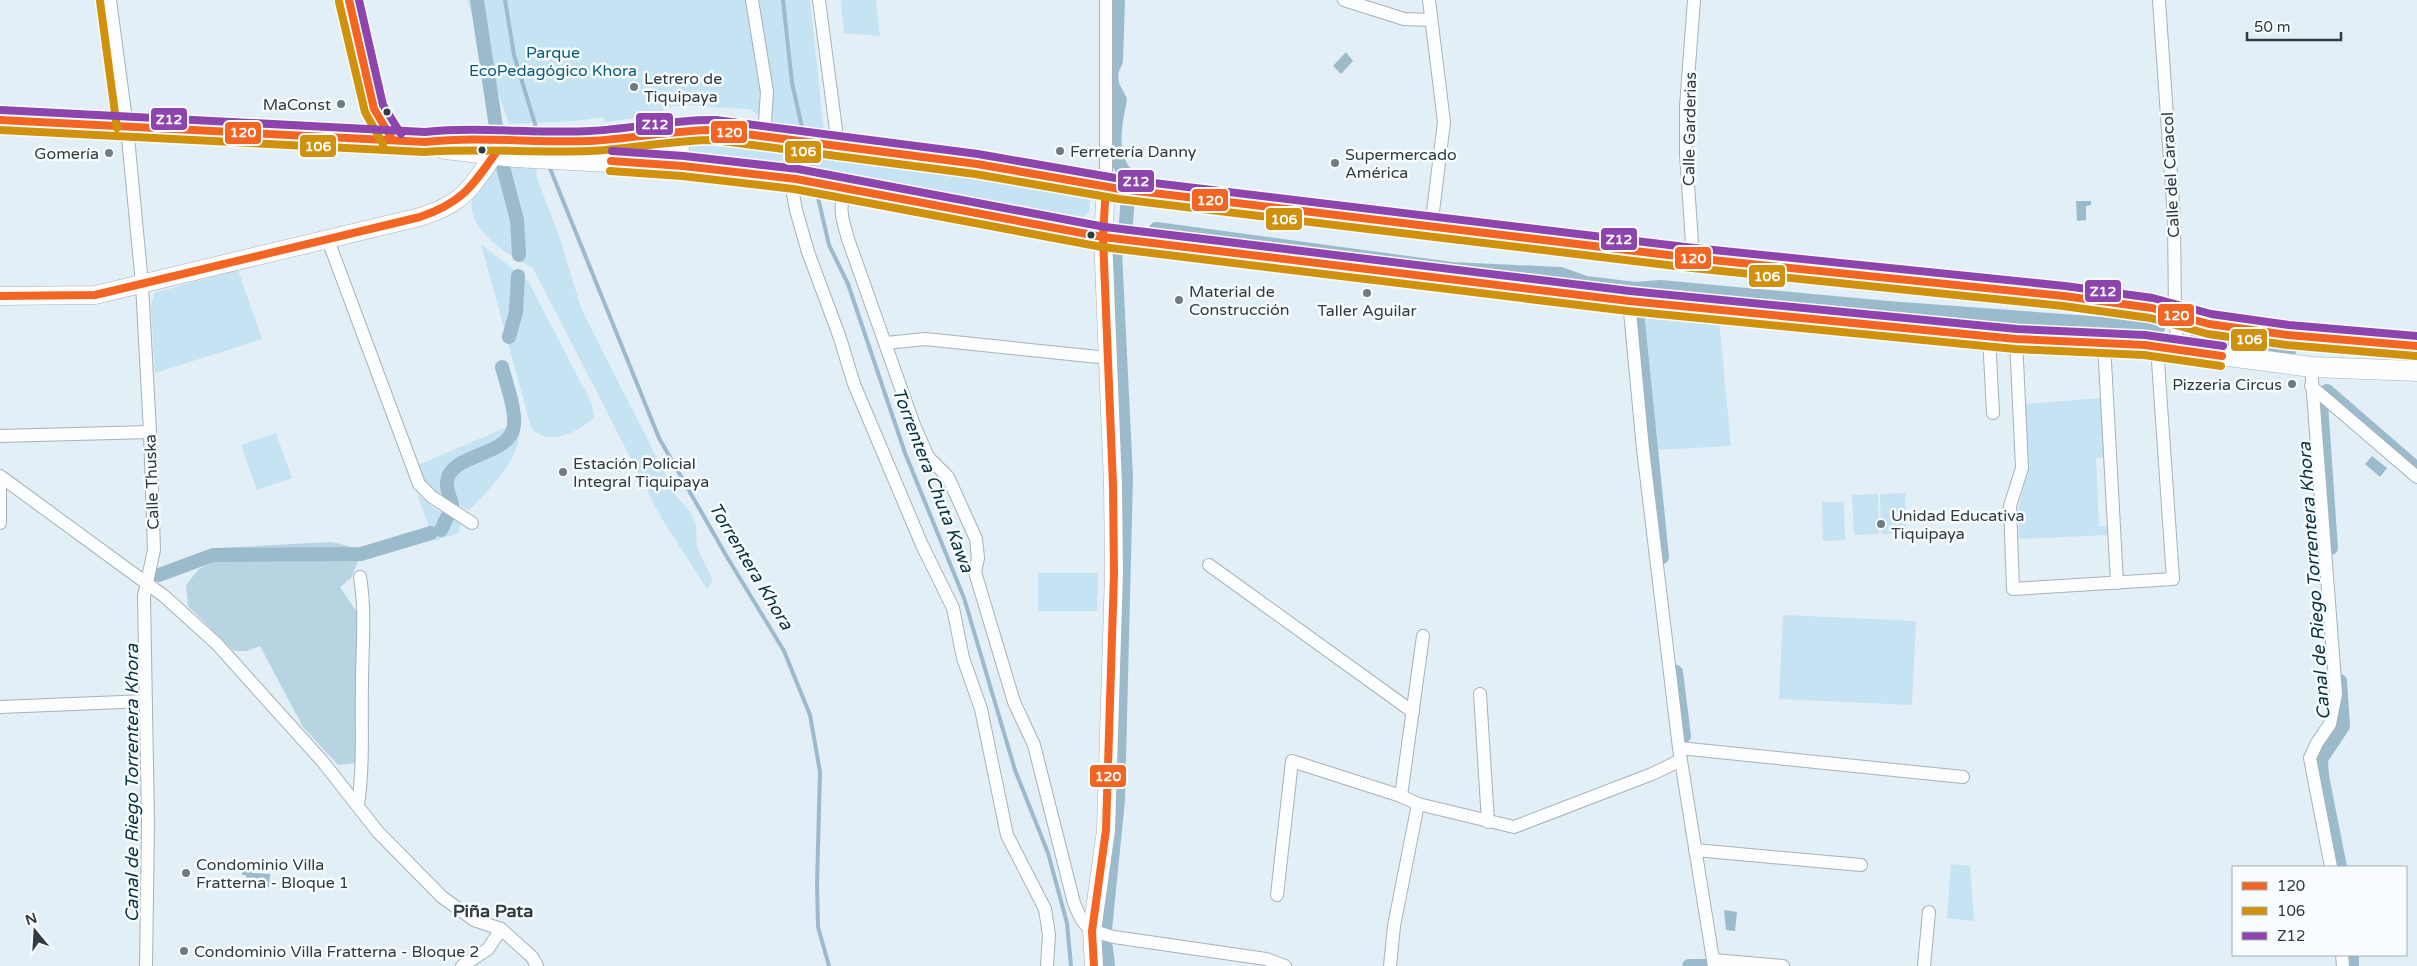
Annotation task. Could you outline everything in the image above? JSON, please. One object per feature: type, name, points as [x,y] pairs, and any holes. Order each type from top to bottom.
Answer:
[{"type":"main road","points":[[349,0],[374,109],[392,139]]},
{"type":"main road","points":[[0,120],[392,139],[424,142],[449,151],[495,154],[525,145]]},
{"type":"main road","points":[[683,166],[678,148],[686,128]]},
{"type":"main road","points":[[570,150],[604,140],[686,128],[786,138],[977,164],[1106,187],[1431,228],[1693,258],[2064,296],[2152,308],[2209,324],[2288,335],[2417,346]]},
{"type":"main road","points":[[424,142],[448,138],[525,145],[793,179],[1103,237],[1630,301],[2016,339],[2104,343],[2178,350],[2311,377],[2417,371]]},
{"type":"street","name":"Calle Thuska","points":[[110,0],[127,127],[142,284],[150,432],[154,550],[144,596],[148,823],[146,966]]},
{"type":"street","points":[[752,0],[767,92],[764,136]]},
{"type":"street","points":[[819,0],[831,144]]},
{"type":"street","points":[[1094,966],[1092,931],[1106,830],[1114,573],[1103,237],[1106,187],[1106,0]]},
{"type":"street","points":[[1344,0],[1404,19],[1430,20]]},
{"type":"street","points":[[1429,0],[1444,122],[1431,228]]},
{"type":"street","name":"Calle Garderias","points":[[1693,258],[1686,145],[1686,106],[1694,0]]},
{"type":"street","name":"Calle del Caracol","points":[[2159,0],[2174,218],[2175,314],[2178,350]]},
{"type":"street","points":[[0,296],[95,295],[328,240],[444,210],[470,189],[495,154]]},
{"type":"street","points":[[793,179],[796,210],[808,252],[840,338],[854,384],[922,545],[954,608],[964,658],[981,709],[1006,835],[1047,915],[1049,935],[1047,966]]},
{"type":"street","points":[[841,187],[841,214],[848,239],[914,425],[928,457],[948,478],[976,539],[978,558],[975,572],[992,634],[1014,702],[1034,745],[1074,903],[1082,924],[1092,931],[1114,937],[1266,959],[1285,966]]},
{"type":"street","points":[[328,240],[420,484],[432,498],[472,523]]},
{"type":"street","points":[[1630,301],[1643,449],[1680,754],[1714,963],[1783,966]]},
{"type":"street","points":[[1989,336],[1993,413]]},
{"type":"street","points":[[886,343],[925,339],[1108,358]]},
{"type":"street","points":[[2016,339],[2022,468],[2010,506],[2013,589],[2173,579],[2158,348]]},
{"type":"street","points":[[2104,343],[2118,583]]},
{"type":"street","points":[[2311,377],[2417,477]]},
{"type":"street","points":[[2311,377],[2336,694],[2330,724],[2316,743],[2310,758],[2331,866]]},
{"type":"street","points":[[0,436],[150,432]]},
{"type":"street","points":[[0,477],[148,582],[216,644],[317,755],[378,832],[442,897],[474,920],[501,929],[532,957],[537,966]]},
{"type":"street","points":[[0,477],[0,523]]},
{"type":"street","points":[[1209,565],[1413,712]]},
{"type":"street","points":[[358,805],[363,768],[362,684],[364,628],[360,577]]},
{"type":"street","points":[[1401,796],[1423,636]]},
{"type":"street","points":[[1480,694],[1488,822]]},
{"type":"street","points":[[0,707],[146,701]]},
{"type":"street","points":[[1277,896],[1292,761],[1401,796],[1418,804],[1514,827],[1652,774],[1680,754],[1963,777]]},
{"type":"street","points":[[1390,966],[1394,926],[1418,804]]},
{"type":"street","points":[[1696,850],[1861,865]]},
{"type":"street","points":[[1924,966],[1929,912]]},
{"type":"street","points":[[462,966],[488,949],[501,929]]},
{"type":"green space","name":"Parque EcoPedagógico Khora","points":[[467,0],[810,0],[824,132],[776,125],[749,109],[681,105],[664,108],[663,114],[605,122],[603,117],[575,121],[509,124]]},
{"type":"green space","points":[[841,0],[876,0],[880,36],[844,33]]},
{"type":"green space","points":[[713,132],[1091,192],[1089,212],[1083,217],[899,191],[692,157],[687,151],[688,137]]},
{"type":"green space","points":[[670,142],[672,156],[641,157],[597,150]]},
{"type":"green space","points":[[497,159],[536,163],[537,178],[561,242],[581,308],[676,496],[689,510],[696,524],[697,548],[713,580],[707,589],[662,519],[533,268],[500,248],[481,230],[475,219],[472,208],[473,195]]},
{"type":"green space","points":[[481,244],[528,281],[592,404],[594,417],[580,428],[563,436],[554,437],[538,433],[531,427]]},
{"type":"green space","points":[[238,270],[262,339],[155,373],[151,307],[154,293]]},
{"type":"green space","points":[[1640,314],[1719,320],[1731,446],[1655,450]]},
{"type":"green space","points":[[2101,398],[2104,457],[2096,458],[2099,526],[2107,526],[2107,535],[2019,539],[2018,509],[2028,471],[2024,404]]},
{"type":"green space","points":[[519,422],[517,447],[512,459],[487,492],[469,510],[438,494],[422,475],[418,465]]},
{"type":"green space","points":[[276,433],[292,478],[257,490],[241,445]]},
{"type":"green space","points":[[1905,493],[1906,533],[1881,534],[1880,494]]},
{"type":"green space","points":[[417,494],[436,510],[461,522],[459,533],[434,541]]},
{"type":"green space","points":[[1878,494],[1879,534],[1854,535],[1852,495]]},
{"type":"green space","points":[[1822,502],[1844,502],[1845,540],[1823,541]]},
{"type":"green space","points":[[1038,573],[1098,573],[1097,611],[1038,611]]},
{"type":"green space","points":[[1783,615],[1916,621],[1912,705],[1779,699]]},
{"type":"green space","points":[[1951,864],[1970,866],[1974,921],[1947,918]]},
{"type":"shaded area","points":[[1346,52],[1353,61],[1341,74],[1333,66]]},
{"type":"shaded area","points":[[2076,201],[2091,201],[2091,205],[2086,206],[2086,220],[2077,221]]},
{"type":"shaded area","points":[[2372,456],[2387,468],[2380,477],[2365,464]]},
{"type":"shaded area","points":[[332,542],[363,550],[351,578],[340,587],[358,614],[355,763],[338,765],[303,727],[260,646],[247,651],[234,651],[188,606],[186,585],[199,569],[215,561],[218,548]]},
{"type":"shaded area","points":[[242,869],[252,869],[252,873],[270,874],[269,887],[245,886],[246,875],[242,875]]},
{"type":"shaded area","points":[[1724,910],[1737,912],[1735,931],[1726,930]]},
{"type":"waterway","name":"Canal de Riego Torrentera Khora","points":[[477,0],[496,127]]},
{"type":"waterway","name":"Torrentera Khora","points":[[505,0],[514,55],[538,134]]},
{"type":"waterway","name":"Torrentera Chuta Kawa","points":[[783,0],[792,83],[804,136]]},
{"type":"waterway","name":"Canal de Riego Torrentera Khora","points":[[1118,0],[1116,61],[1111,72],[1112,85],[1120,100],[1114,142],[1118,161],[1130,178]]},
{"type":"waterway","name":"Torrentera Chuta Kawa","points":[[806,148],[813,175]]},
{"type":"waterway","name":"Torrentera Khora","points":[[549,166],[659,438],[727,557],[784,651],[810,715],[820,772],[817,884],[818,927],[829,966]]},
{"type":"waterway","name":"Canal de Riego Torrentera Khora","points":[[503,167],[517,220],[519,255]]},
{"type":"waterway","name":"Torrentera Chuta Kawa","points":[[816,189],[829,245],[848,284],[905,453],[964,598],[1015,770],[1048,853],[1067,923],[1071,966]]},
{"type":"waterway","points":[[1126,223],[1128,196]]},
{"type":"waterway","name":"Canal de Riego Torrentera Khora","points":[[1156,229],[1452,269],[1561,274],[1586,283],[1635,289],[1660,287],[1888,308],[2158,328]]},
{"type":"waterway","points":[[1105,929],[1118,800],[1126,477],[1115,252]]},
{"type":"waterway","name":"Canal de Riego Torrentera Khora","points":[[509,337],[516,312],[518,276]]},
{"type":"waterway","name":"Canal de Riego Torrentera Khora","points":[[1637,312],[1662,557]]},
{"type":"waterway","name":"Canal de Riego Torrentera Khora","points":[[2198,335],[2290,349]]},
{"type":"waterway","name":"Canal de Riego Torrentera Khora","points":[[452,504],[447,485],[450,473],[466,460],[499,446],[508,439],[513,430],[513,408],[502,367]]},
{"type":"waterway","name":"Canal de Riego Torrentera Khora","points":[[2327,391],[2417,469]]},
{"type":"waterway","name":"Canal de Riego Torrentera Khora","points":[[2321,404],[2331,548]]},
{"type":"waterway","name":"Canal de Riego Torrentera Khora","points":[[441,530],[449,513]]},
{"type":"waterway","name":"Canal de Riego Torrentera Khora","points":[[159,575],[213,555],[361,554],[431,533]]},
{"type":"waterway","name":"Canal de Riego Torrentera Khora","points":[[1676,672],[1684,736]]},
{"type":"waterway","name":"Canal de Riego Torrentera Khora","points":[[2340,681],[2343,726],[2321,759],[2322,776],[2340,866]]},
{"type":"waterway","points":[[1106,948],[1108,966]]},
{"type":"waterway","name":"Canal de Riego Torrentera Khora","points":[[2352,956],[2352,966]]},
{"type":"waterway","name":"Canal de Riego Torrentera Khora","points":[[1689,966],[1705,966]]},
{"type":"transit line","name":"120","points":[[349,0],[374,109],[392,139]]},
{"type":"transit line","name":"Z12","points":[[359,0],[383,105],[401,134]]},
{"type":"transit line","name":"106","points":[[100,1],[117,128]]},
{"type":"transit line","name":"106","points":[[339,2],[365,112],[383,144]]},
{"type":"transit line","name":"Z12","points":[[1,110],[425,132],[446,130],[590,131],[684,121],[716,120],[978,154],[1121,179],[1694,248],[2065,286],[2153,298],[2211,314],[2289,325],[2417,336]]},
{"type":"transit line","name":"120","points":[[0,120],[425,142],[446,140],[589,141],[684,131],[715,130],[977,164],[1120,189],[1693,258],[2064,296],[2152,308],[2209,324],[2288,335],[2417,346]]},
{"type":"transit line","name":"106","points":[[0,130],[424,152],[465,150],[589,151],[683,141],[714,140],[975,174],[1119,199],[1692,268],[2063,306],[2150,318],[2208,334],[2287,345],[2416,356]]},
{"type":"transit line","name":"Z12","points":[[612,151],[684,156],[798,169],[1105,227],[1630,291],[2017,329],[2145,335],[2223,346]]},
{"type":"transit line","name":"120","points":[[0,296],[95,295],[420,217],[446,206],[464,193],[495,154]]},
{"type":"transit line","name":"120","points":[[611,161],[683,166],[796,179],[1103,237],[1629,301],[2016,339],[2145,345],[2222,356]]},
{"type":"transit line","name":"106","points":[[610,171],[682,176],[794,189],[1102,247],[1628,311],[2015,349],[2144,355],[2221,366]]},
{"type":"transit line","name":"120","points":[[1094,966],[1092,931],[1106,830],[1114,573],[1113,485],[1103,237],[1105,202]]},
{"type":"place","name":"Letrero de Tiquipaya","points":[[634,87]]},
{"type":"place","name":"MaConst","points":[[341,104]]},
{"type":"place","name":"Ferretería Danny","points":[[1060,151]]},
{"type":"place","name":"Gomería","points":[[109,153]]},
{"type":"place","name":"Supermercado América","points":[[1335,163]]},
{"type":"place","name":"Taller Aguilar","points":[[1367,293]]},
{"type":"place","name":"Material de Construcción","points":[[1179,300]]},
{"type":"place","name":"Pizzeria Circus","points":[[2292,384]]},
{"type":"place","name":"Estación Policial Integral Tiquipaya","points":[[563,472]]},
{"type":"place","name":"Unidad Educativa Tiquipaya","points":[[1881,524]]},
{"type":"place","name":"Condominio Villa Fratterna - Bloque 1","points":[[186,873]]},
{"type":"place","name":"Condominio Villa Fratterna - Bloque 2","points":[[184,951]]},
{"type":"district","name":"Piña Pata","points":[[493,911]]}]
